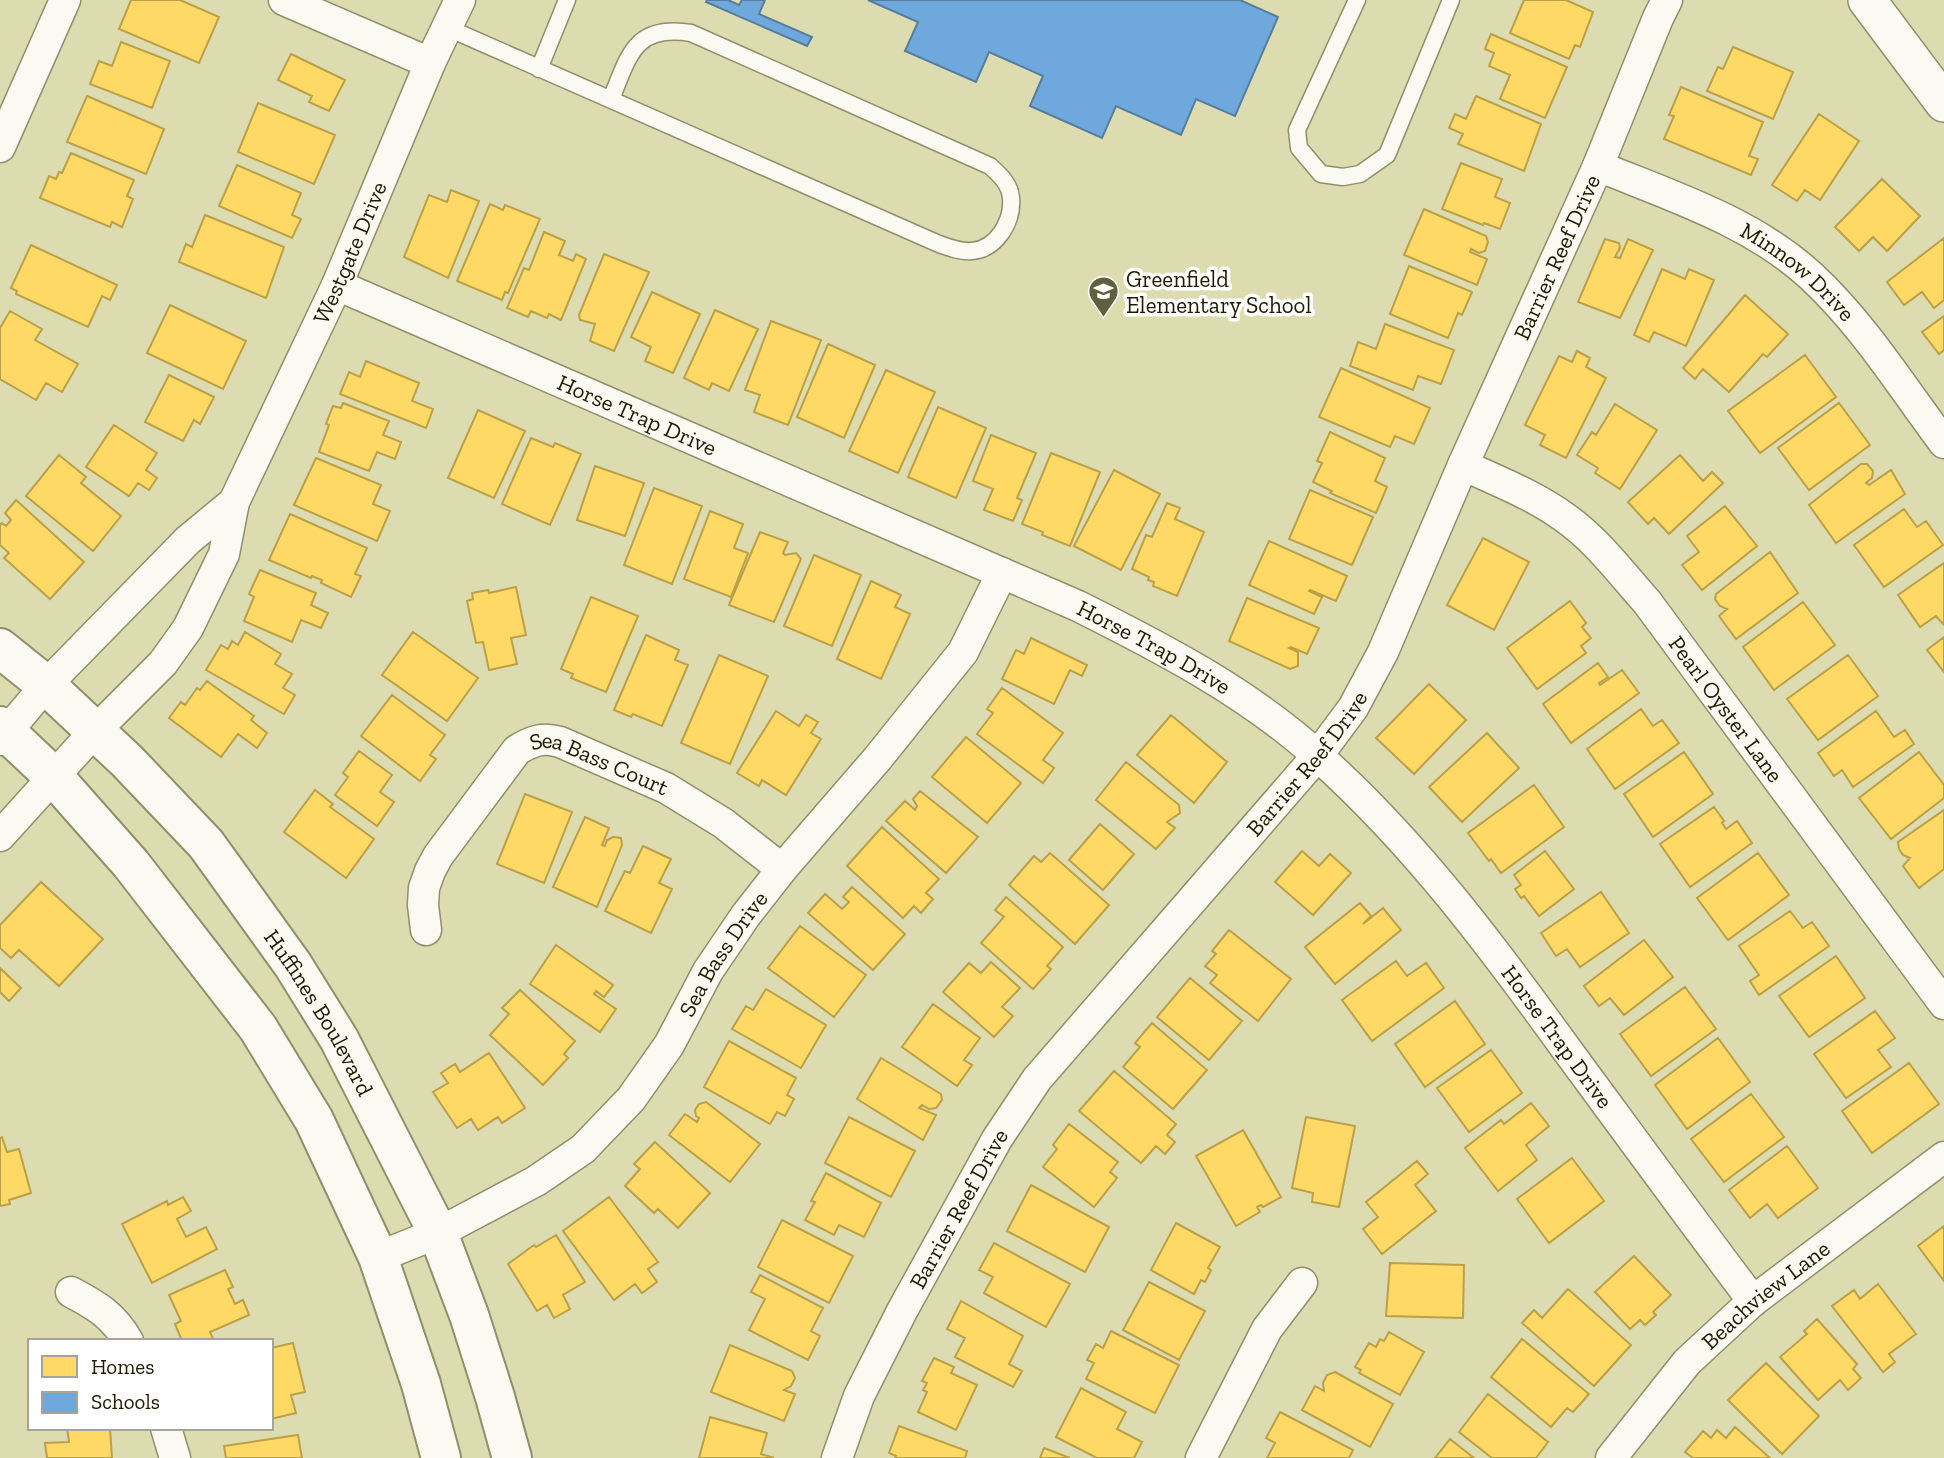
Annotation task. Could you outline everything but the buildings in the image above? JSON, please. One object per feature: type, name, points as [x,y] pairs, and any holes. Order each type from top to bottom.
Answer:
[{"type":"main road","name":"Huffines Boulevard","points":[[0,648],[46,685],[127,761],[206,844],[293,965],[339,1039],[438,1233],[469,1315],[512,1458]]},
{"type":"main road","points":[[2,732],[54,776],[131,864],[258,1028],[314,1120],[379,1258],[421,1384],[441,1458]]},
{"type":"street","points":[[0,147],[65,0]]},
{"type":"street","points":[[284,0],[430,63]]},
{"type":"street","name":"Westgate Drive","points":[[0,836],[95,731],[163,663],[188,628],[224,554],[234,502],[337,285],[430,63],[460,0]]},
{"type":"street","name":"Barrier Reef Drive","points":[[837,1458],[859,1396],[902,1311],[997,1139],[1037,1079],[1318,755],[1353,708],[1383,652],[1463,465],[1598,166],[1667,0]]},
{"type":"street","points":[[1867,0],[1944,103]]},
{"type":"street","name":"Minnow Drive","points":[[1598,166],[1728,220],[1773,247],[1810,275],[1839,305],[1944,443]]},
{"type":"street","name":"Horse Trap Drive","points":[[337,285],[1078,606],[1139,637],[1260,710],[1318,755],[1417,855],[1512,975],[1753,1301]]},
{"type":"street","name":"Pearl Oyster Lane","points":[[1463,465],[1519,491],[1564,517],[1600,548],[1647,603],[1944,1004]]},
{"type":"street","name":"Westgate Drive","points":[[2,732],[188,540],[234,502]]},
{"type":"street","name":"Sea Bass Drive","points":[[379,1258],[438,1233],[536,1181],[583,1149],[631,1099],[669,1045],[708,971],[746,915],[878,758],[962,652],[1002,573]]},
{"type":"street","name":"Sea Bass Court","points":[[426,930],[424,888],[438,856],[517,750],[534,739],[560,742],[666,788],[723,823],[782,869]]},
{"type":"street","name":"Beachview Lane","points":[[1611,1458],[1687,1362],[1753,1301],[1944,1157]]},
{"type":"street","points":[[1201,1458],[1268,1329],[1303,1283]]},
{"type":"street","points":[[71,1292],[99,1307],[115,1320],[127,1339]]},
{"type":"street","points":[[167,1430],[175,1458]]},
{"type":"lane","points":[[539,69],[568,0]]},
{"type":"lane","points":[[1357,0],[1297,130],[1300,148],[1321,174],[1343,177],[1360,174],[1387,155],[1451,0]]},
{"type":"lane","points":[[447,28],[956,250],[974,251],[987,247],[1000,236],[1009,217],[1012,196],[1004,179],[990,166],[691,33],[676,30],[645,38],[633,48],[611,99]]},
{"type":"place","name":"Greenfield Elementary School","points":[[1103,319]]}]
